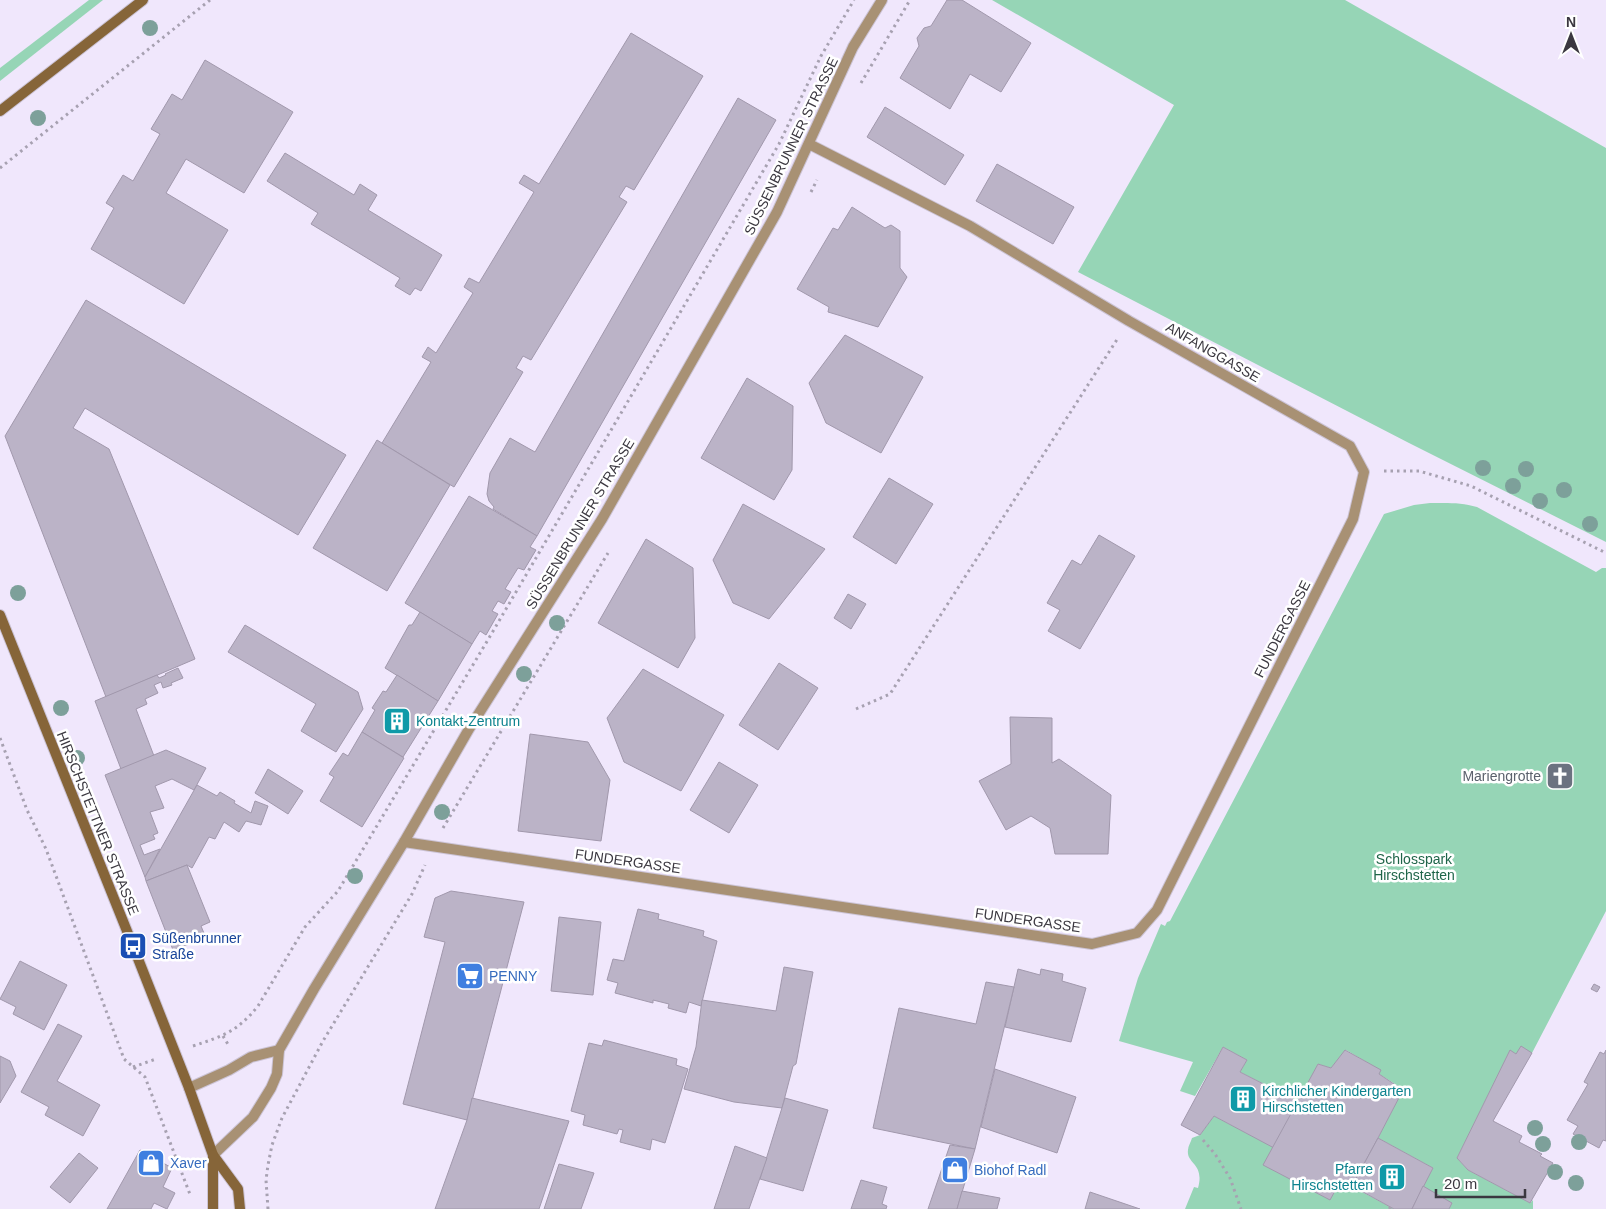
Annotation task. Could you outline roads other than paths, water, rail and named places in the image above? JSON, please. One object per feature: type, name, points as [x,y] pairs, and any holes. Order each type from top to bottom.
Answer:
[{"type":"main road","points":[[0,111],[143,0]]},
{"type":"main road","name":"HIRSCHSTETTNER STRASSE","points":[[0,615],[189,1088],[212,1154],[238,1189],[240,1209]]},
{"type":"main road","name":"HIRSCHSTETTNER STRASSE","points":[[212,1154],[213,1209]]},
{"type":"street","name":"SÜSSENBRUNNER STRASSE","points":[[212,1154],[253,1117],[271,1088],[277,1074],[278,1050],[470,729],[602,519],[777,212],[853,48],[882,0]]},
{"type":"street","name":"ANFANGGASSE","points":[[809,144],[970,226],[1130,321],[1350,446],[1364,472]]},
{"type":"street","name":"FUNDERGASSE","points":[[404,842],[1092,944],[1137,933],[1157,910],[1353,519],[1364,472]]},
{"type":"street","points":[[189,1088],[230,1070],[251,1057],[278,1050]]},
{"type":"place","name":"Kontakt-Zentrum","points":[[397,721]]},
{"type":"place","name":"Mariengrotte","points":[[1560,776]]},
{"type":"place","name":"Süßenbrunner Straße","points":[[133,946]]},
{"type":"place","name":"PENNY","points":[[470,976]]},
{"type":"place","name":"Kirchlicher Kindergarten Hirschstetten","points":[[1243,1099]]},
{"type":"place","name":"Xaver","points":[[151,1163]]},
{"type":"place","name":"Biohof Radl","points":[[955,1170]]},
{"type":"place","name":"Pfarre Hirschstetten","points":[[1392,1177]]},
{"type":"park label","name":"Schlosspark Hirschstetten","points":[[1414,868]]}]
